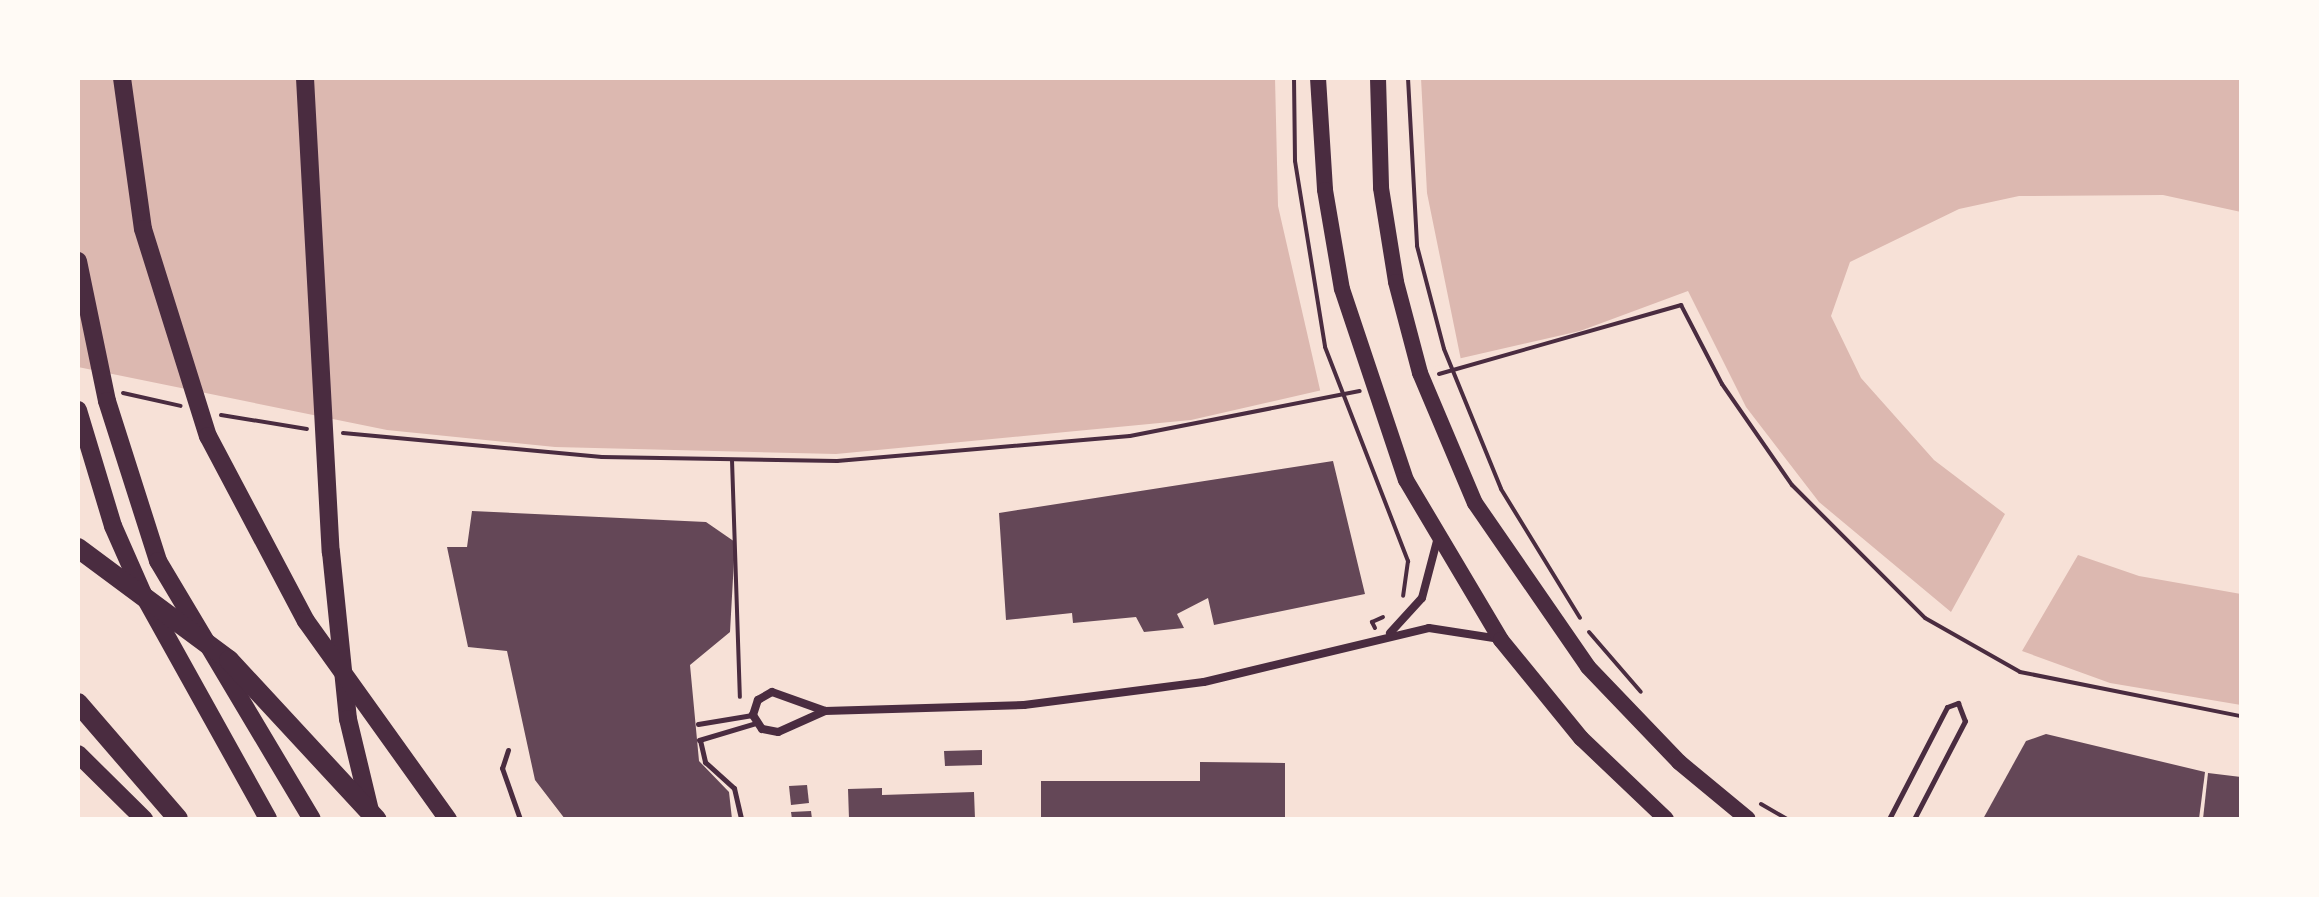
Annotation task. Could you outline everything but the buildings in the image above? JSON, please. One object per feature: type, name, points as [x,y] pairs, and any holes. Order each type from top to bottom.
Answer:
[{"type":"highway","points":[[78,548],[229,660],[374,819]]},
{"type":"highway","points":[[78,703],[178,819]]},
{"type":"main road","points":[[122,78],[157,288],[208,436],[306,621],[448,819]]},
{"type":"main road","points":[[305,78],[331,552],[348,719],[374,819]]},
{"type":"main road","points":[[1318,78],[1325,190],[1342,289],[1382,422],[1429,526],[1501,640],[1581,738],[1666,819]]},
{"type":"main road","points":[[1378,78],[1381,188],[1396,282],[1420,373],[1475,503],[1588,667],[1679,762],[1748,819]]},
{"type":"main road","points":[[78,261],[107,401],[158,561],[312,819]]},
{"type":"main road","points":[[78,410],[113,526],[182,672],[268,819]]},
{"type":"main road","points":[[78,754],[144,819]]},
{"type":"street","points":[[1381,638],[1422,598],[1437,541]]},
{"type":"street","points":[[825,711],[772,692],[758,700],[755,719],[778,732],[825,711],[1129,694],[1381,638],[1453,628],[1501,640]]},
{"type":"lane","points":[[1889,819],[1947,707],[1958,703],[1967,716],[1914,819]]},
{"type":"lane","points":[[698,724],[755,719]]},
{"type":"lane","points":[[741,819],[734,788],[705,762],[699,740],[755,719]]},
{"type":"lane","points":[[508,750],[503,774],[520,819]]},
{"type":"path","points":[[1408,78],[1417,246],[1444,349],[1501,489],[1590,634],[1649,701]]},
{"type":"path","points":[[1422,378],[1681,305],[1722,384],[1792,485],[1925,618],[2020,672],[2241,716]]},
{"type":"path","points":[[331,432],[732,460],[1033,448],[1227,420],[1377,388]]},
{"type":"path","points":[[107,389],[189,408]]},
{"type":"path","points":[[215,413],[318,430]]},
{"type":"path","points":[[732,460],[740,697]]},
{"type":"path","points":[[1381,638],[1372,622],[1402,598],[1409,577],[1401,541]]},
{"type":"path","points":[[1754,798],[1787,819]]},
{"type":"shaded area","points":[[78,78],[2241,78],[2241,212],[2163,195],[2019,196],[1959,209],[1850,262],[1831,316],[1861,378],[1934,460],[2005,514],[1951,612],[1819,502],[1746,407],[1688,291],[1580,331],[1191,420],[836,454],[555,447],[387,430],[78,367]]},
{"type":"shaded area","points":[[2078,555],[2139,576],[2241,594],[2241,705],[2110,683],[2022,651]]},
{"type":"pier","points":[[1275,78],[1421,78],[1427,193],[1461,360],[1321,394],[1278,206]]}]
